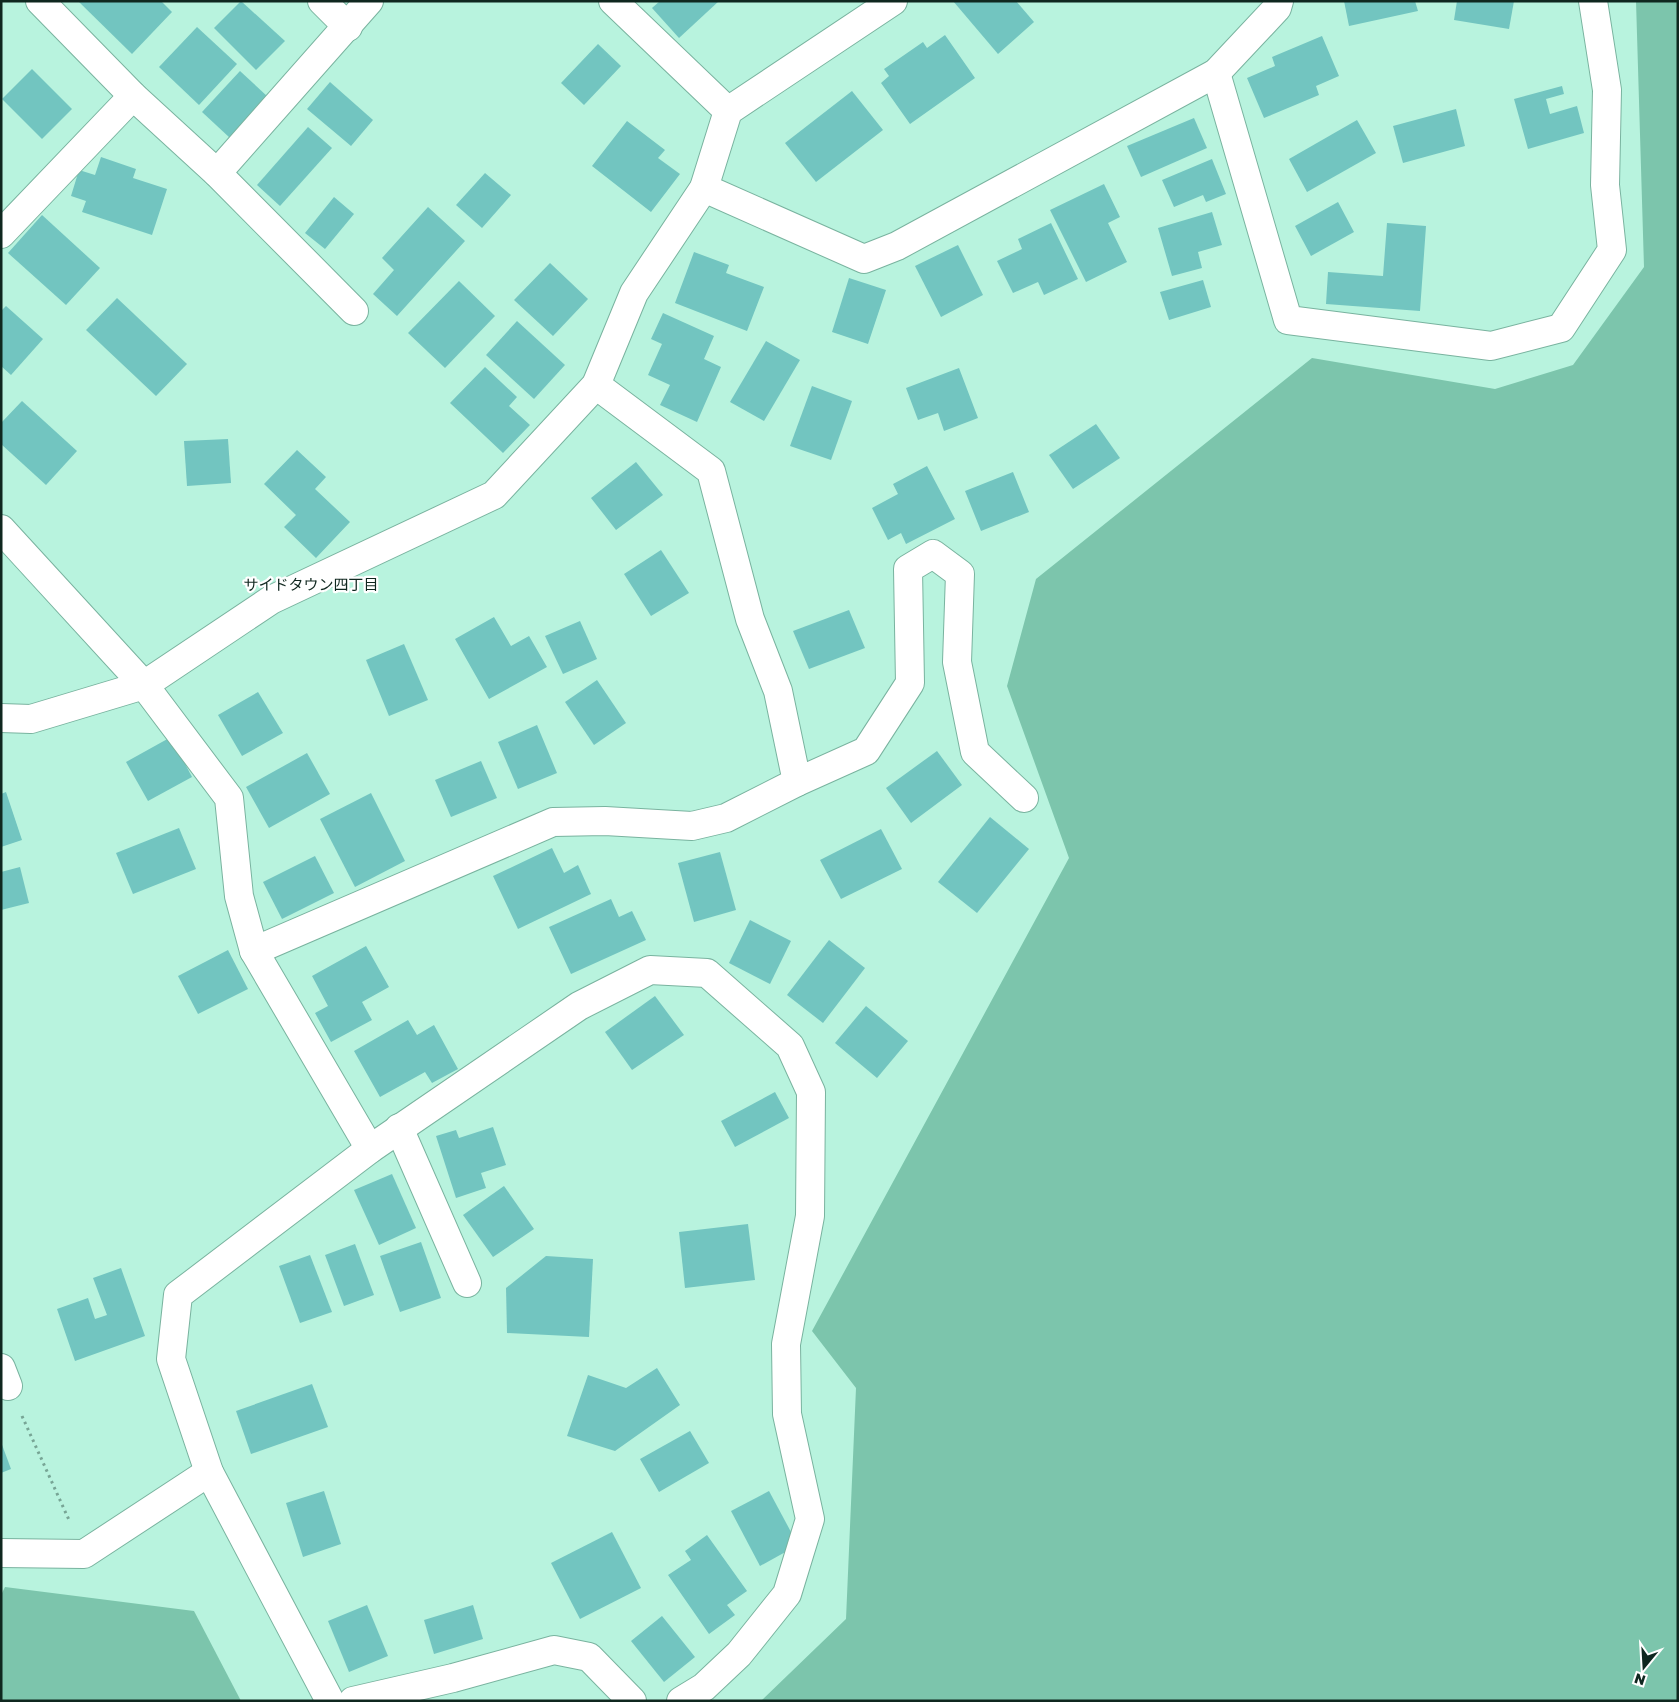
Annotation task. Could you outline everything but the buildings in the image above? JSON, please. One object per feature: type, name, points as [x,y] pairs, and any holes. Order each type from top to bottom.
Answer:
[{"type":"street","points":[[40,1],[133,96],[217,173],[354,311]]},
{"type":"street","points":[[322,1],[348,27]]},
{"type":"street","points":[[217,173],[369,1]]},
{"type":"street","points":[[613,1],[728,111]]},
{"type":"street","points":[[1,718],[31,719],[144,685],[271,600],[494,495],[596,385],[634,293],[704,188],[728,111],[893,1]]},
{"type":"street","points":[[704,188],[864,258],[897,246],[1216,74],[1277,8],[1279,1]]},
{"type":"street","points":[[1216,74],[1288,320],[1491,346],[1561,328],[1612,250],[1604,185],[1607,90],[1594,1]]},
{"type":"street","points":[[1,234],[133,96]]},
{"type":"street","points":[[596,385],[711,471],[750,619],[778,691],[797,782]]},
{"type":"street","points":[[1,529],[144,685],[229,798],[239,896],[254,951],[370,1149]]},
{"type":"street","points":[[254,951],[553,822],[605,821],[692,826],[726,818],[797,782],[866,751],[910,683],[908,569],[933,554],[960,574],[957,662],[975,752],[1024,798]]},
{"type":"street","points":[[330,1701],[209,1472],[171,1359],[178,1295],[399,1128],[579,1006],[650,970],[707,973],[790,1046],[811,1092],[810,1216],[786,1344],[787,1414],[810,1519],[787,1594],[740,1654],[704,1687],[681,1701]]},
{"type":"street","points":[[399,1128],[467,1283]]},
{"type":"street","points":[[1,1553],[84,1554],[209,1472]]},
{"type":"street","points":[[353,1701],[453,1678],[554,1650],[589,1657],[632,1701]]},
{"type":"path","points":[[5,1377],[84,1554]]},
{"type":"green space","points":[[1636,1],[1678,1],[1678,1701],[761,1701],[846,1619],[856,1388],[812,1331],[1069,858],[1007,686],[1036,579],[1312,358],[1495,389],[1573,365],[1644,267]]},
{"type":"green space","points":[[5,1587],[194,1611],[241,1701],[1,1701],[1,1595]]},
{"type":"district","name":"サイドタウン四丁目","points":[[311,585]]}]
